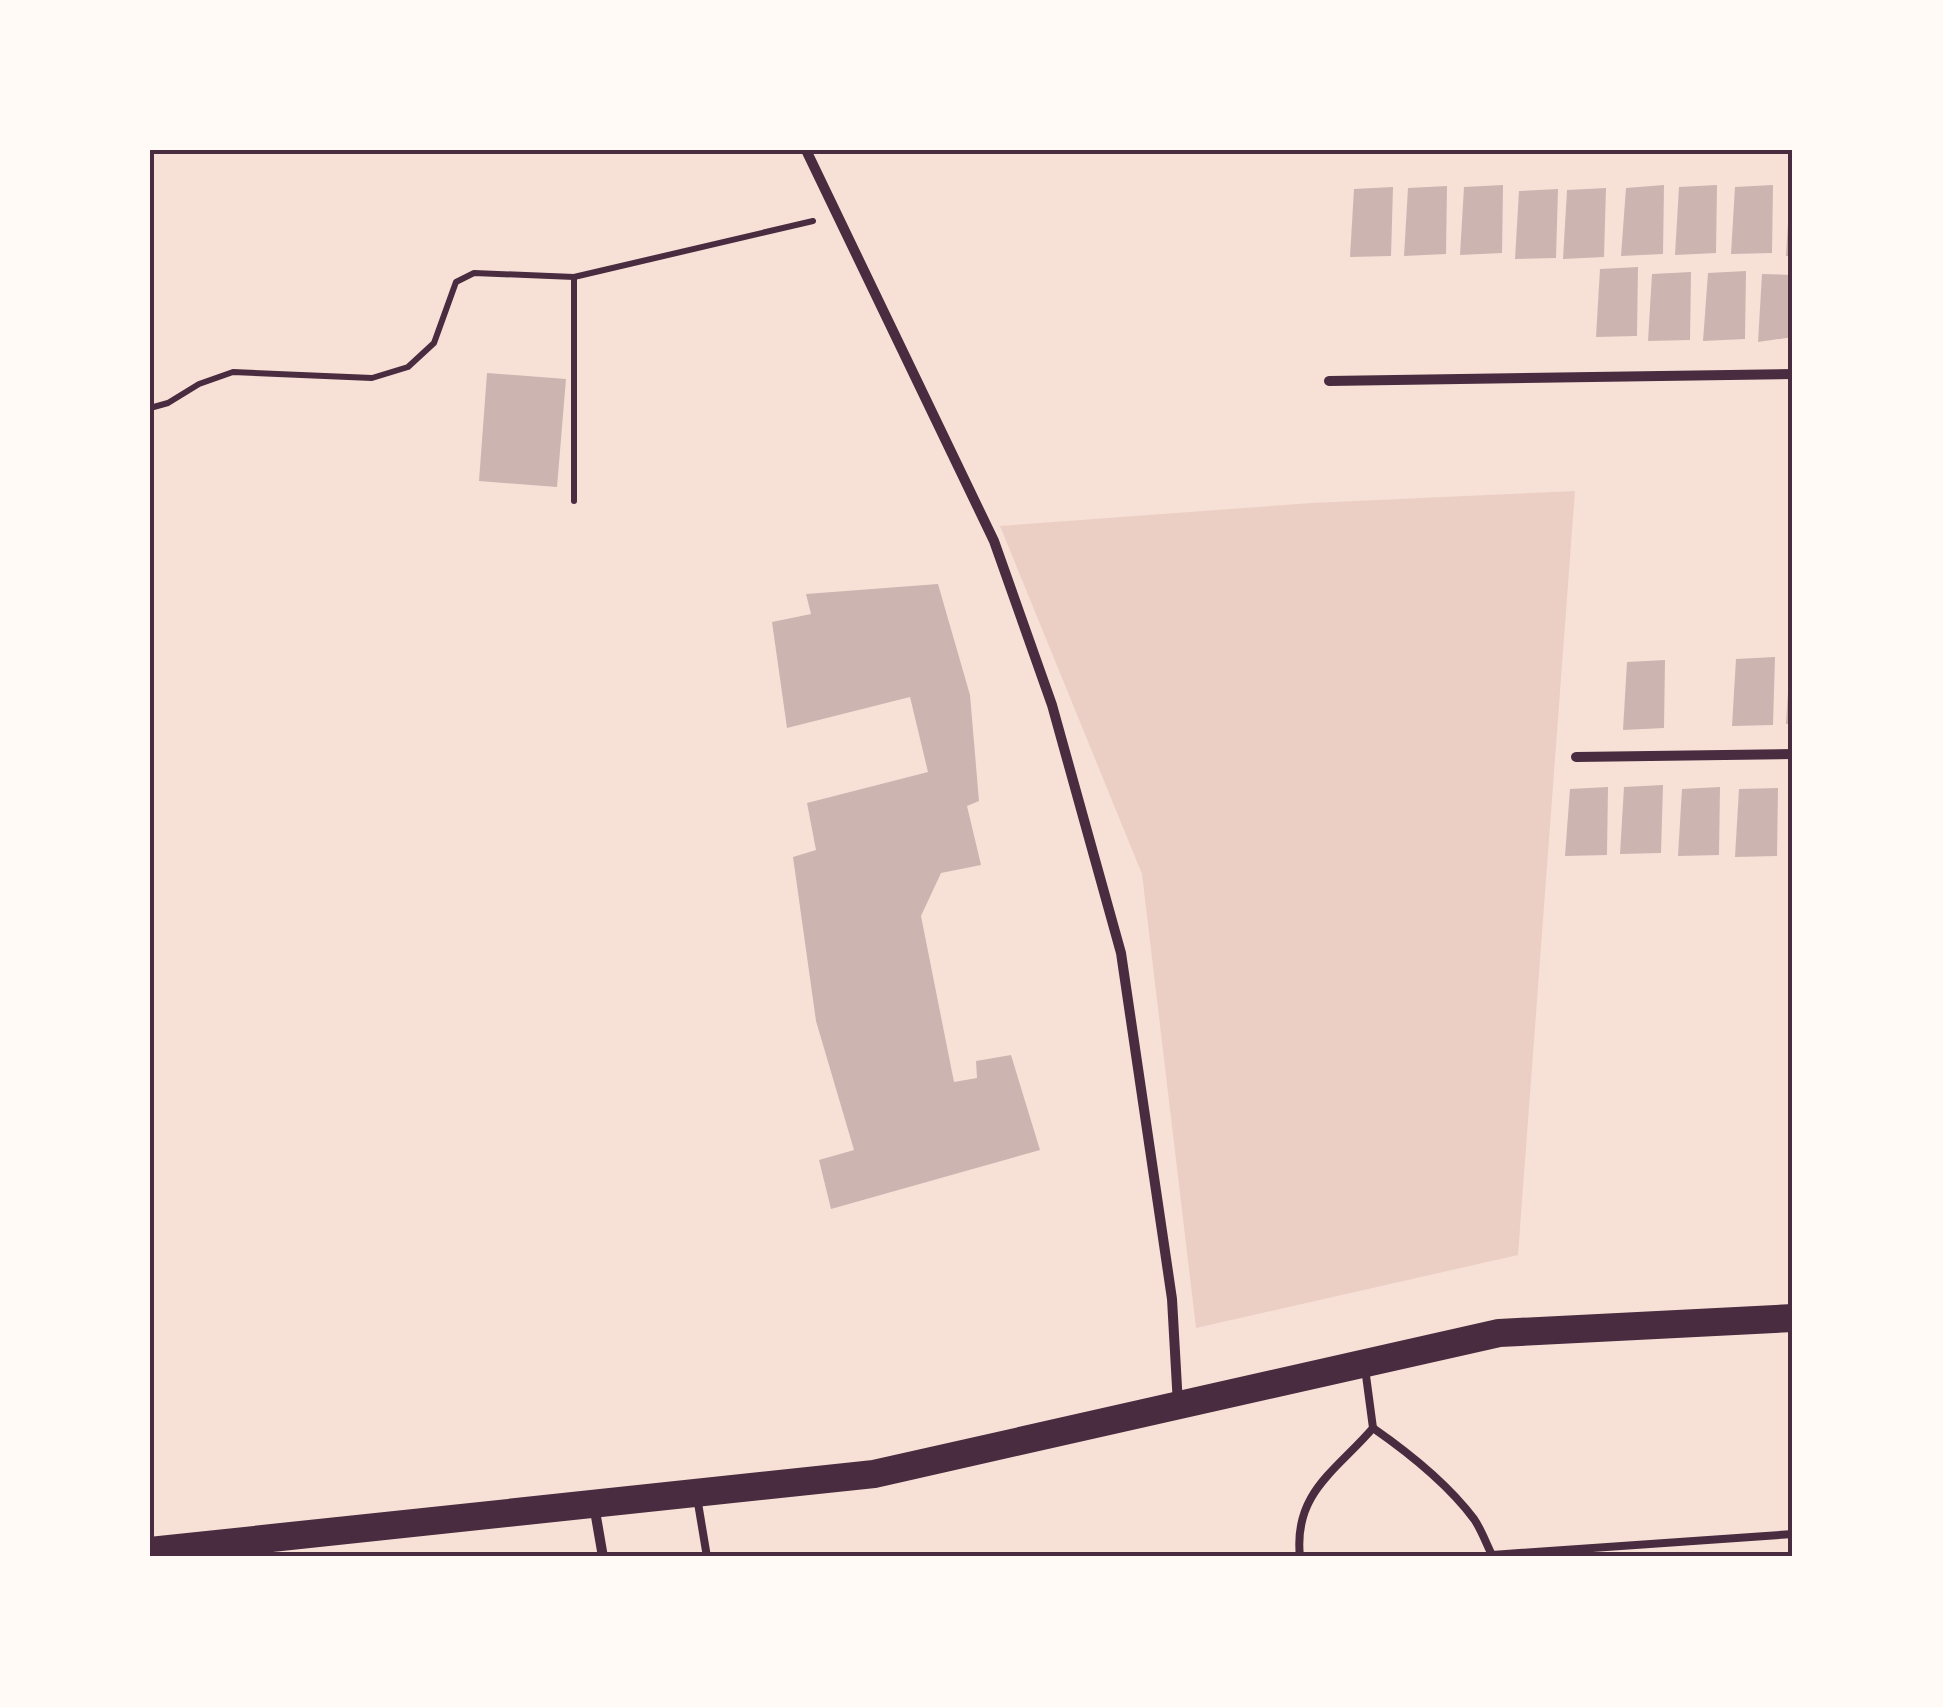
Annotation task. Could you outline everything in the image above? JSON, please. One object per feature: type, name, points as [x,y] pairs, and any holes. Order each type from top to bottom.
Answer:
[{"type":"highway","points":[[150,1551],[874,1474],[1499,1333],[1793,1318]]},
{"type":"street","points":[[806,150],[994,540],[1057,724],[1121,953],[1172,1299],[1178,1406]]},
{"type":"street","points":[[1329,381],[1793,374]]},
{"type":"street","points":[[1576,757],[1793,754]]},
{"type":"street","points":[[594,1504],[603,1557]]},
{"type":"lane","points":[[1300,1557],[1302,1515],[1312,1493],[1372,1428],[1365,1364]]},
{"type":"lane","points":[[1372,1428],[1400,1446],[1440,1482],[1476,1521],[1492,1555],[1793,1534]]},
{"type":"lane","points":[[696,1493],[706,1557]]},
{"type":"path","points":[[150,408],[233,372],[372,378],[408,366],[434,343],[456,282],[474,274],[574,277],[838,216]]},
{"type":"path","points":[[574,277],[574,501]]},
{"type":"shaded area","points":[[1575,491],[1518,1255],[1196,1328],[1142,874],[1000,526],[1311,503]]},
{"type":"building","points":[[1503,185],[1502,253],[1460,255],[1464,187]]},
{"type":"building","points":[[1664,185],[1663,254],[1621,256],[1626,188]]},
{"type":"building","points":[[1717,185],[1716,253],[1675,255],[1679,187]]},
{"type":"building","points":[[1773,185],[1772,253],[1731,254],[1735,187]]},
{"type":"building","points":[[1447,186],[1446,254],[1404,256],[1408,188]]},
{"type":"building","points":[[1393,187],[1391,256],[1350,257],[1354,189]]},
{"type":"building","points":[[1606,188],[1604,257],[1563,259],[1567,190]]},
{"type":"building","points":[[1558,189],[1556,258],[1515,259],[1519,191]]},
{"type":"building","points":[[1790,189],[1793,256],[1786,256]]},
{"type":"building","points":[[1638,267],[1637,336],[1596,337],[1600,269]]},
{"type":"building","points":[[1746,271],[1745,339],[1703,341],[1708,273]]},
{"type":"building","points":[[1691,272],[1690,340],[1648,341],[1652,274]]},
{"type":"building","points":[[1762,274],[1793,275],[1793,337],[1758,342]]},
{"type":"building","points":[[487,373],[566,379],[557,487],[479,481]]},
{"type":"building","points":[[938,584],[970,695],[979,801],[967,806],[981,865],[941,873],[921,916],[954,1082],[977,1078],[976,1061],[1011,1055],[1040,1150],[831,1209],[819,1160],[854,1150],[816,1021],[793,857],[816,850],[807,803],[928,772],[910,697],[787,728],[772,622],[811,614],[806,594]]},
{"type":"building","points":[[1775,657],[1773,725],[1732,726],[1736,659]]},
{"type":"building","points":[[1665,660],[1664,728],[1623,730],[1627,662]]},
{"type":"building","points":[[1790,661],[1793,724],[1786,724]]},
{"type":"building","points":[[1663,785],[1661,853],[1620,854],[1624,787]]},
{"type":"building","points":[[1608,787],[1607,855],[1565,856],[1570,789]]},
{"type":"building","points":[[1720,787],[1719,855],[1678,856],[1682,789]]},
{"type":"building","points":[[1778,788],[1777,856],[1735,857],[1739,789]]}]
